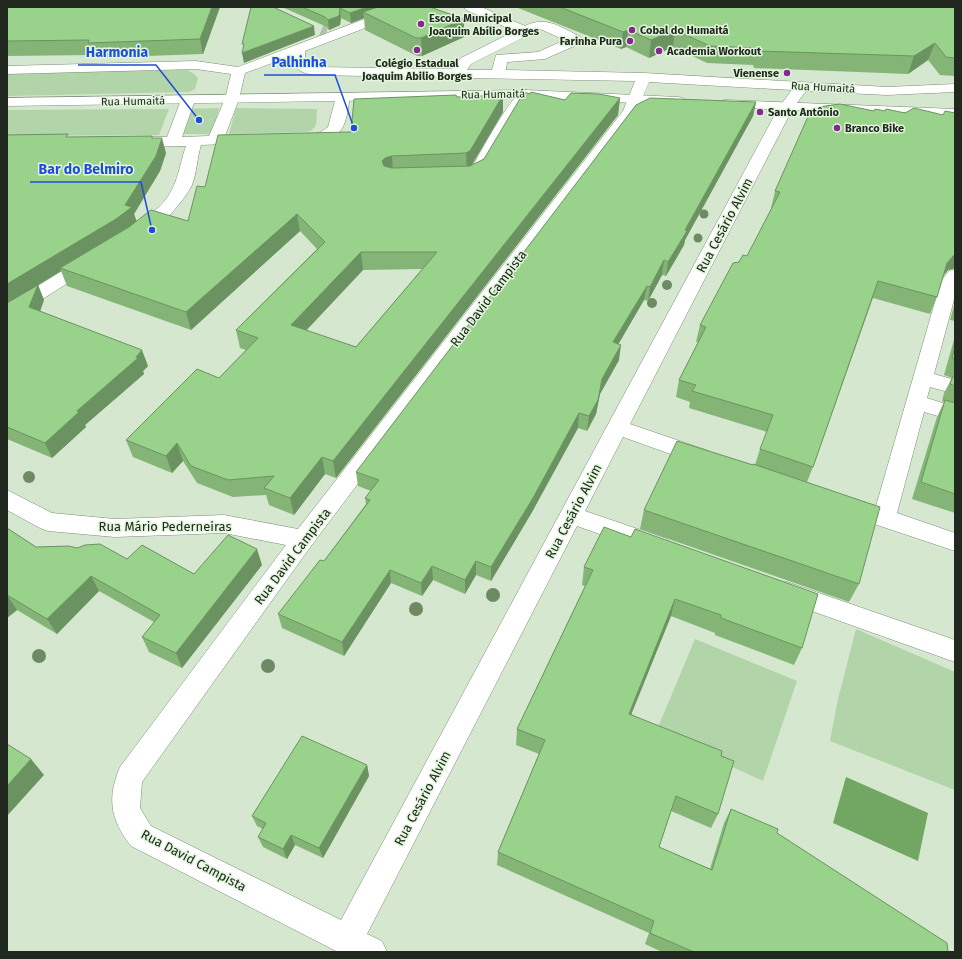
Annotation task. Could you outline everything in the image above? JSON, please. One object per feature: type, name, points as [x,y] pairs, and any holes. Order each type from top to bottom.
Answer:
[{"type":"street","points":[[7,70],[196,65],[239,71],[298,50],[323,32],[408,7]]},
{"type":"street","points":[[470,7],[525,31]]},
{"type":"street","points":[[456,74],[466,61],[538,25],[545,25],[576,40],[540,56],[501,58],[498,75]]},
{"type":"street","name":"Rua Humaitá","points":[[298,50],[296,58],[298,63],[303,68],[313,71],[644,77],[887,91],[955,88]]},
{"type":"street","points":[[215,141],[232,99],[239,71]]},
{"type":"street","points":[[447,177],[470,176],[477,172],[510,113],[525,94],[534,76]]},
{"type":"street","name":"Rua David Campista","points":[[360,946],[142,836],[131,824],[126,810],[125,795],[134,770],[303,539],[630,112],[644,77]]},
{"type":"street","name":"Rua Cesário Alvim","points":[[360,946],[571,515],[786,107],[802,86]]},
{"type":"street","name":"Rua Humaitá","points":[[7,102],[525,94],[690,102]]},
{"type":"street","points":[[293,139],[316,138],[332,134],[338,126],[343,97]]},
{"type":"street","points":[[173,142],[188,100]]},
{"type":"street","name":"Rua Humaitá","points":[[714,103],[955,113]]},
{"type":"street","points":[[118,142],[262,140]]},
{"type":"street","points":[[128,239],[168,209],[184,184],[191,151],[195,141]]},
{"type":"street","points":[[7,313],[101,255]]},
{"type":"street","points":[[885,518],[915,402],[950,281],[955,275]]},
{"type":"street","points":[[922,378],[955,387]]},
{"type":"street","points":[[915,402],[955,414]]},
{"type":"street","points":[[617,427],[722,464]]},
{"type":"street","name":"Rua Mário Pederneiras","points":[[7,499],[48,522],[115,528],[224,524],[303,539]]},
{"type":"street","points":[[832,502],[955,542]]},
{"type":"street","points":[[571,515],[678,553]]},
{"type":"street","points":[[768,585],[955,651]]},
{"type":"shaded area","points":[[187,70],[198,78],[195,89],[189,92],[7,96],[7,73]]},
{"type":"shaded area","points":[[219,108],[213,134],[178,134],[187,109]]},
{"type":"shaded area","points":[[236,108],[317,109],[316,124],[313,129],[306,132],[229,134]]},
{"type":"shaded area","points":[[169,109],[159,135],[7,136],[7,110]]},
{"type":"shaded area","points":[[856,629],[955,672],[955,790],[830,741],[838,699]]},
{"type":"shaded area","points":[[695,639],[797,681],[763,781],[656,732]]},
{"type":"shaded area","points":[[846,777],[928,813],[918,861],[833,823]]},
{"type":"building","points":[[7,7],[212,7],[200,39],[88,43],[89,40],[7,41]]},
{"type":"building","points":[[251,7],[273,7],[314,26],[242,53],[244,44],[242,44]]},
{"type":"building","points":[[302,7],[367,7],[350,13],[340,8],[339,16],[328,20],[325,17]]},
{"type":"building","points":[[378,7],[430,7],[464,19],[421,38],[416,38],[363,12]]},
{"type":"building","points":[[560,7],[955,7],[955,58],[946,57],[935,43],[914,56],[758,51],[756,48],[710,46],[675,30],[651,40],[628,30],[623,32]]},
{"type":"building","points":[[524,92],[530,94],[531,92],[565,100],[571,93],[599,94],[620,98],[333,461],[322,457],[290,498],[264,488],[274,476],[228,480],[191,466],[177,443],[166,456],[126,440],[197,369],[219,378],[258,338],[236,330],[325,242],[297,214],[186,312],[60,268],[129,227],[151,210],[188,221],[197,186],[205,187],[218,135],[351,132],[354,99],[456,95],[457,97],[503,95],[470,151],[466,153],[392,156],[385,158],[382,161],[384,166],[392,168],[470,166],[484,159]],"holes":[[[361,252],[437,252],[356,347],[291,325]]]},
{"type":"building","points":[[650,98],[756,102],[685,230],[687,231],[668,262],[664,260],[650,287],[647,286],[613,342],[621,345],[602,379],[598,400],[589,416],[579,413],[533,498],[491,567],[476,561],[465,580],[432,566],[421,583],[390,570],[342,642],[278,614],[320,560],[324,561],[370,500],[365,498],[379,480],[356,472],[636,105]]},
{"type":"building","points":[[840,104],[874,111],[875,109],[885,111],[886,109],[905,113],[914,108],[943,115],[945,111],[955,113],[955,254],[947,263],[937,297],[878,281],[813,467],[760,449],[773,415],[692,391],[696,385],[679,380],[706,327],[700,325],[733,263],[739,262],[743,255],[747,256],[780,192],[775,191],[810,112],[815,113],[818,107]]},
{"type":"building","points":[[68,134],[66,137],[152,136],[152,138],[162,138],[156,156],[125,205],[132,207],[116,219],[7,284],[7,135]]},
{"type":"building","points":[[38,285],[29,307],[142,350],[136,357],[138,358],[77,411],[79,412],[45,443],[7,427],[7,303]]},
{"type":"building","points":[[955,348],[955,359],[952,358]]},
{"type":"building","points":[[953,376],[955,376],[955,386],[950,384]]},
{"type":"building","points":[[945,400],[955,403],[955,494],[921,482]]},
{"type":"building","points":[[677,441],[753,464],[880,507],[859,584],[644,510]]},
{"type":"building","points":[[604,527],[631,537],[635,529],[818,594],[802,648],[721,618],[721,615],[675,599],[629,714],[722,751],[721,756],[734,761],[718,814],[676,796],[659,847],[712,870],[731,809],[778,829],[777,833],[947,943],[948,952],[694,952],[650,933],[654,921],[498,852],[545,740],[517,729],[593,570],[584,567]]},
{"type":"building","points":[[7,528],[36,547],[69,546],[77,548],[85,545],[100,544],[127,559],[142,545],[194,574],[228,535],[257,549],[176,653],[142,637],[160,615],[91,576],[47,619],[7,595]]},
{"type":"building","points":[[302,736],[367,765],[319,848],[291,835],[283,849],[258,837],[266,823],[252,816]]},
{"type":"building","points":[[7,744],[31,759],[7,786]]},
{"type":"tunnel","points":[[321,31],[326,33]]},
{"type":"place","name":"Escola Municipal Joaquim Abílio Borges","points":[[421,24]]},
{"type":"place","name":"Cobal do Humaitá","points":[[632,30]]},
{"type":"place","name":"Farinha Pura","points":[[630,41]]},
{"type":"place","name":"Colégio Estadual Joaquim Abilio Borges","points":[[417,50]]},
{"type":"place","name":"Academia Workout","points":[[659,51]]},
{"type":"place","name":"Vienense","points":[[787,73]]},
{"type":"place","name":"Santo Antônio","points":[[760,112]]},
{"type":"place","name":"Harmonia","points":[[199,120]]},
{"type":"place","name":"Palhinha","points":[[354,128]]},
{"type":"place","name":"Branco Bike","points":[[837,128]]},
{"type":"place","name":"Bar do Belmiro","points":[[152,230]]}]
